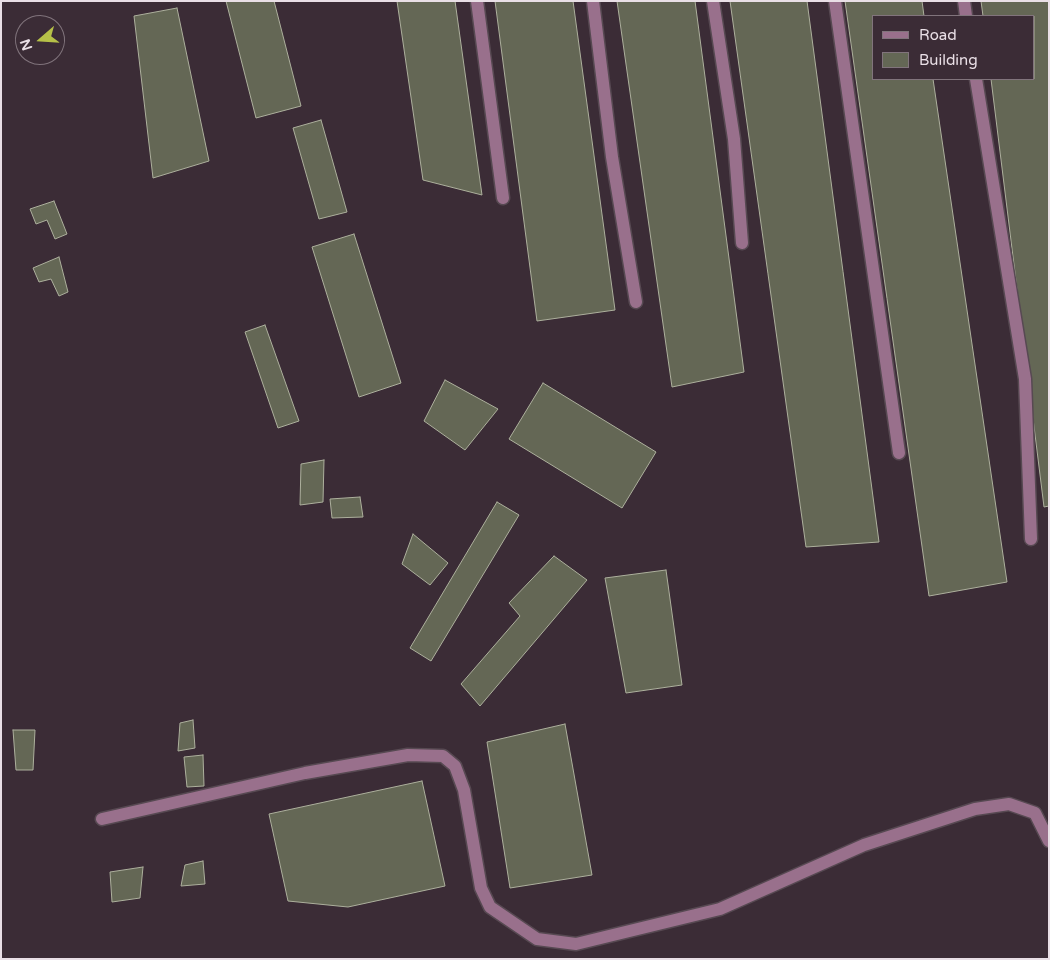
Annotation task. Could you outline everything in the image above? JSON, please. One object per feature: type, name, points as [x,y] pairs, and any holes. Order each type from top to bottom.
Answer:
[{"type":"street","points":[[477,1],[503,198]]},
{"type":"street","points":[[594,1],[612,158],[636,302]]},
{"type":"street","points":[[713,1],[734,139],[742,243]]},
{"type":"street","points":[[835,1],[899,453]]},
{"type":"street","points":[[964,1],[966,15]]},
{"type":"street","points":[[976,80],[1025,379],[1030,539]]},
{"type":"street","points":[[102,819],[305,773],[408,755],[443,756],[455,766],[464,790],[480,888],[490,907],[537,939],[576,944],[720,909],[864,845],[975,809],[1010,804],[1035,813],[1049,842]]},
{"type":"building","points":[[226,1],[274,1],[301,106],[256,118]]},
{"type":"building","points":[[397,1],[455,1],[482,195],[423,180]]},
{"type":"building","points":[[495,1],[573,1],[615,310],[537,321]]},
{"type":"building","points":[[617,1],[695,1],[744,372],[672,387]]},
{"type":"building","points":[[730,1],[807,1],[879,542],[806,547]]},
{"type":"building","points":[[845,1],[922,1],[924,15],[872,15],[872,80],[933,80],[1007,582],[929,596]]},
{"type":"building","points":[[981,1],[1049,1],[1049,506],[1044,507],[991,80],[1035,80],[1035,15],[983,15]]},
{"type":"building","points":[[177,8],[209,161],[153,178],[134,16]]},
{"type":"building","points":[[321,120],[347,212],[319,219],[293,128]]},
{"type":"building","points":[[54,201],[67,234],[55,239],[47,220],[36,224],[30,209]]},
{"type":"building","points":[[354,234],[401,383],[359,397],[312,247]]},
{"type":"building","points":[[59,257],[68,292],[59,296],[51,279],[39,282],[33,268]]},
{"type":"building","points":[[265,325],[299,421],[278,428],[245,332]]},
{"type":"building","points":[[445,380],[498,409],[465,450],[424,421]]},
{"type":"building","points":[[543,383],[656,452],[622,508],[509,439]]},
{"type":"building","points":[[324,460],[323,502],[300,505],[301,464]]},
{"type":"building","points":[[360,497],[363,517],[332,518],[330,499]]},
{"type":"building","points":[[497,502],[519,515],[431,661],[410,648]]},
{"type":"building","points":[[413,534],[448,563],[430,585],[402,564]]},
{"type":"building","points":[[554,556],[587,580],[480,706],[461,684],[520,616],[509,603]]},
{"type":"building","points":[[666,570],[682,685],[626,693],[605,578]]},
{"type":"building","points":[[193,720],[195,748],[178,751],[180,723]]},
{"type":"building","points":[[565,724],[592,875],[510,888],[487,742]]},
{"type":"building","points":[[13,730],[35,730],[33,770],[16,770]]},
{"type":"building","points":[[203,755],[204,786],[187,787],[184,757]]},
{"type":"building","points":[[422,781],[445,886],[348,907],[288,901],[269,814]]},
{"type":"building","points":[[203,861],[205,884],[181,886],[185,865]]},
{"type":"building","points":[[143,867],[140,898],[112,902],[110,872]]}]
